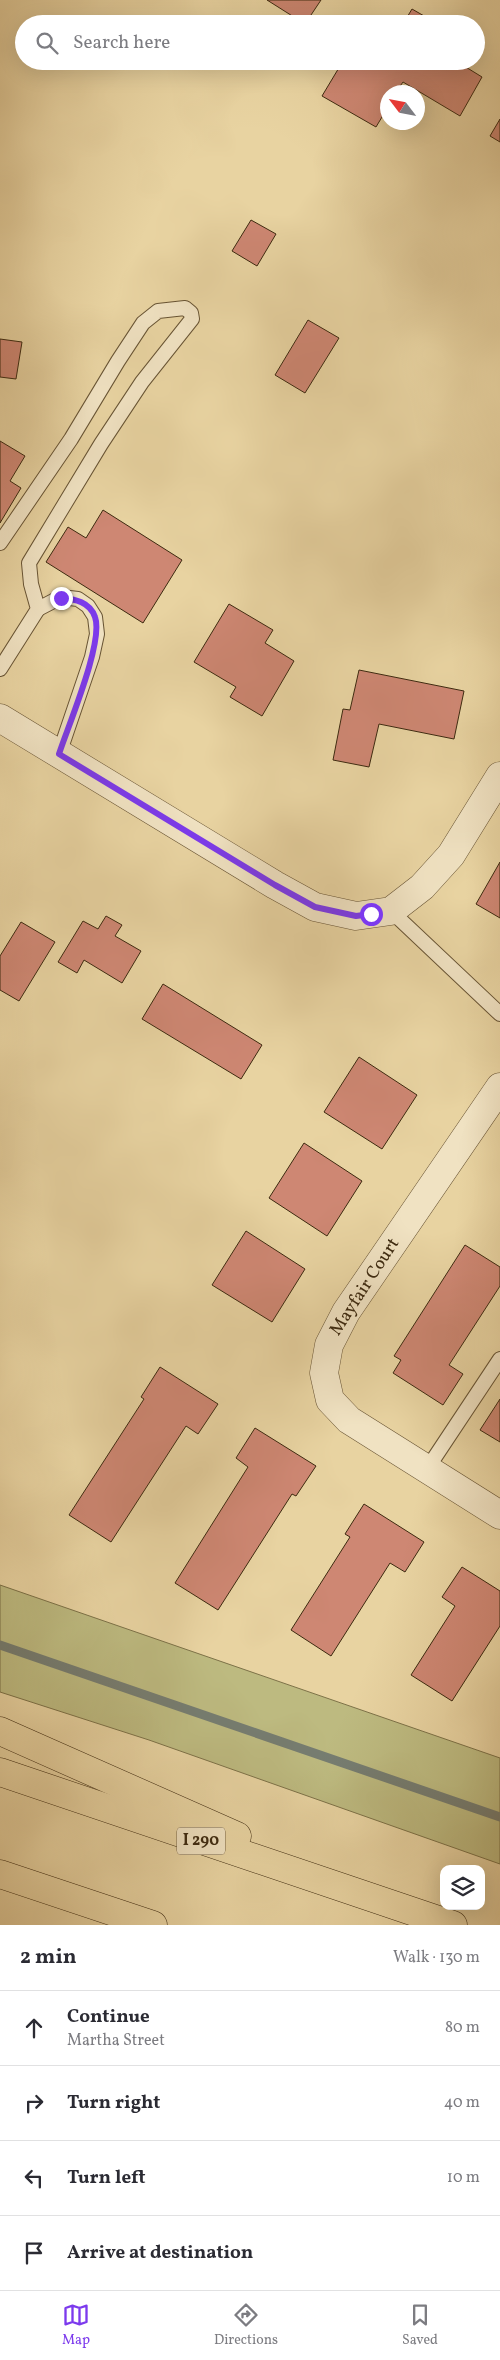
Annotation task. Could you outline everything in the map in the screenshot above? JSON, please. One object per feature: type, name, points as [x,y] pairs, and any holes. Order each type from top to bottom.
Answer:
[{"type":"highway","points":[[0,1731],[402,1909]]},
{"type":"highway","name":"I 290","points":[[0,1772],[453,1925]]},
{"type":"highway","points":[[0,1874],[153,1925]]},
{"type":"street","points":[[0,718],[275,885],[315,907],[356,916],[391,911],[422,887],[451,855],[500,776]]},
{"type":"street","name":"Mayfair Court","points":[[500,1087],[346,1312],[329,1344],[324,1373],[330,1400],[348,1420],[500,1515]]},
{"type":"lane","points":[[0,542],[71,439],[118,361],[143,324],[158,311],[185,308],[191,313],[192,319],[189,325],[142,382],[101,444],[29,563],[31,584],[38,609]]},
{"type":"lane","points":[[0,669],[38,609],[61,598],[78,599],[88,606],[95,617],[97,634],[92,657],[59,754]]},
{"type":"lane","points":[[391,911],[500,1014]]},
{"type":"lane","points":[[427,1469],[500,1359]]},
{"type":"shaded area","points":[[0,1585],[500,1758],[500,1864],[149,1740],[0,1692],[0,1647],[214,1720],[0,1646]]},
{"type":"building","points":[[267,0],[321,0],[311,15],[291,15]]},
{"type":"building","points":[[412,9],[422,15],[408,15]]},
{"type":"building","points":[[338,70],[471,70],[482,77],[460,116],[425,95],[425,85],[408,85],[403,82],[401,85],[380,85],[380,120],[376,127],[322,96]]},
{"type":"building","points":[[500,119],[500,142],[490,136]]},
{"type":"building","points":[[251,220],[276,234],[257,266],[232,251]]},
{"type":"building","points":[[308,320],[339,338],[305,393],[275,375]]},
{"type":"building","points":[[0,339],[22,342],[16,379],[0,377]]},
{"type":"building","points":[[0,441],[25,456],[10,481],[21,488],[0,523]]},
{"type":"building","points":[[103,510],[182,560],[143,623],[46,562],[68,527],[86,538]]},
{"type":"building","points":[[229,604],[273,630],[265,643],[294,661],[262,716],[230,697],[236,687],[194,662]]},
{"type":"building","points":[[359,670],[464,691],[454,739],[379,724],[369,767],[333,760],[343,709],[350,710]]},
{"type":"building","points":[[500,862],[500,918],[476,904]]},
{"type":"building","points":[[106,916],[122,925],[115,936],[141,951],[122,983],[84,960],[77,973],[58,962],[83,921],[98,929]]},
{"type":"building","points":[[21,922],[55,942],[19,1001],[0,990],[0,956]]},
{"type":"building","points":[[163,984],[262,1045],[241,1079],[142,1019]]},
{"type":"building","points":[[359,1057],[417,1095],[382,1149],[324,1112]]},
{"type":"building","points":[[304,1143],[362,1181],[327,1236],[269,1198]]},
{"type":"building","points":[[246,1231],[305,1269],[272,1322],[212,1285]]},
{"type":"building","points":[[465,1245],[500,1267],[500,1286],[449,1365],[463,1374],[443,1405],[393,1373],[401,1360],[394,1356]]},
{"type":"building","points":[[160,1367],[218,1404],[198,1434],[186,1426],[111,1542],[69,1515],[144,1399],[141,1397]]},
{"type":"building","points":[[500,1399],[500,1442],[480,1430]]},
{"type":"building","points":[[255,1428],[316,1466],[296,1496],[292,1494],[218,1610],[175,1583],[248,1467],[236,1458]]},
{"type":"building","points":[[364,1504],[424,1542],[405,1572],[390,1563],[331,1656],[291,1630],[350,1537],[345,1534]]},
{"type":"building","points":[[462,1567],[500,1591],[500,1626],[452,1701],[411,1675],[455,1606],[442,1597]]},
{"type":"waterway","points":[[0,1645],[500,1817]]},
{"type":"route","points":[[61,598],[78,599],[88,606],[95,617],[97,634],[92,657],[59,754],[275,885],[315,907],[356,916],[371,914]]}]
